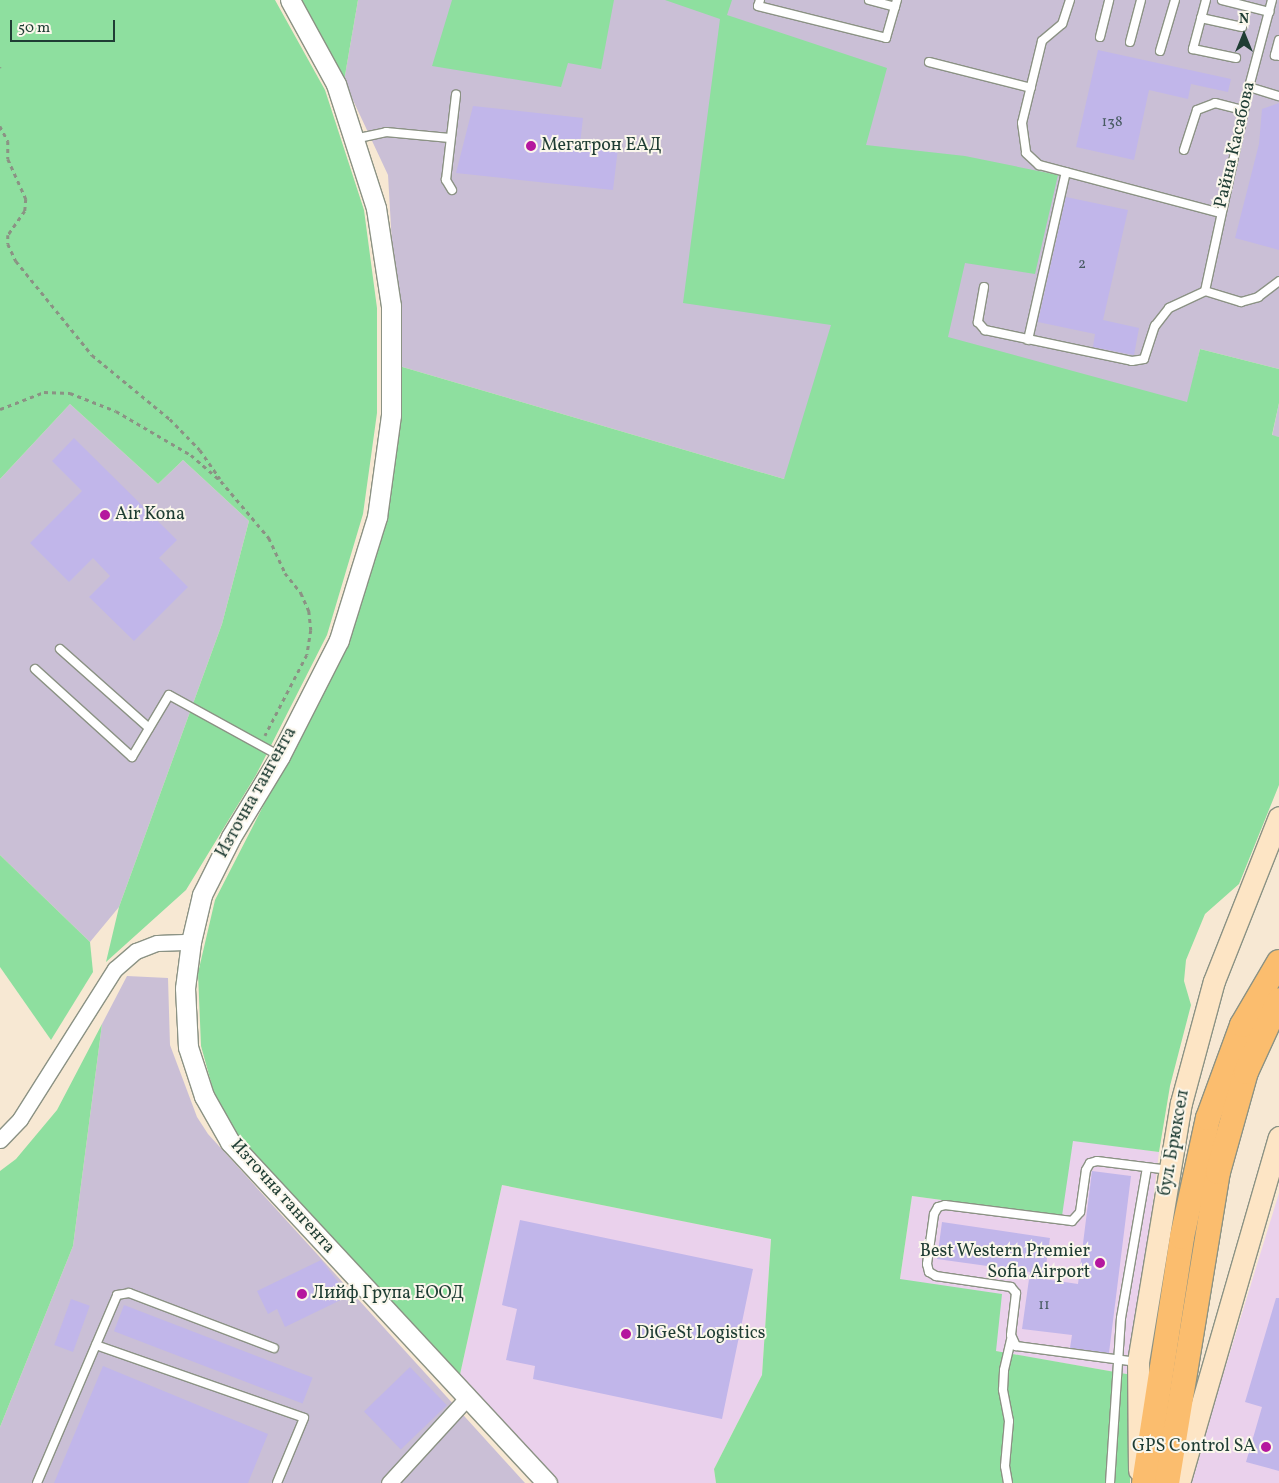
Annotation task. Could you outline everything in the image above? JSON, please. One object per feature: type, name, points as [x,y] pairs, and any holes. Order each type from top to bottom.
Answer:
[{"type":"main road","name":"бул. Брюксел","points":[[1139,1483],[1129,1361],[1181,1103],[1214,981],[1279,817]]},
{"type":"main road","name":"бул. Брюксел","points":[[1167,1483],[1208,1118],[1242,1025],[1279,962]]},
{"type":"main road","name":"бул. Брюксел","points":[[1144,1483],[1194,1237],[1246,1072],[1279,1000]]},
{"type":"main road","points":[[1179,1483],[1279,1137]]},
{"type":"street","name":"Източна тангента","points":[[290,0],[336,84],[376,208],[390,306],[391,415],[377,517],[339,640],[280,756],[231,837],[206,886],[191,942],[185,988],[188,1047],[204,1096],[230,1142],[547,1483]]},
{"type":"street","points":[[0,1140],[20,1119],[115,969],[136,951],[157,943],[191,942]]},
{"type":"street","points":[[388,1483],[467,1398]]},
{"type":"lane","points":[[760,0],[758,6],[886,38],[896,4],[869,0]]},
{"type":"lane","points":[[1070,0],[1062,24],[1042,41],[1022,124],[1026,153],[1039,165],[1221,213]]},
{"type":"lane","points":[[1100,37],[1109,0]]},
{"type":"lane","points":[[1130,42],[1142,0]]},
{"type":"lane","points":[[1160,51],[1175,0]]},
{"type":"lane","points":[[1190,58],[1206,0]]},
{"type":"lane","points":[[1222,0],[1269,12]]},
{"type":"lane","name":"Райна Касабова","points":[[1205,291],[1249,87],[1272,0]]},
{"type":"lane","points":[[1201,18],[1242,27]]},
{"type":"lane","points":[[1279,40],[1275,55],[1279,56]]},
{"type":"lane","points":[[1193,49],[1236,58]]},
{"type":"lane","points":[[929,62],[1031,88]]},
{"type":"lane","points":[[1249,87],[1279,96]]},
{"type":"lane","points":[[452,190],[446,180],[456,95]]},
{"type":"lane","points":[[1184,150],[1197,110],[1215,103],[1244,110]]},
{"type":"lane","points":[[354,139],[386,132],[450,138]]},
{"type":"lane","points":[[1028,340],[1066,172]]},
{"type":"lane","points":[[984,287],[978,322],[985,330],[1132,361],[1144,359],[1155,326],[1169,308],[1205,291],[1241,302],[1258,297],[1279,281]]},
{"type":"lane","points":[[60,649],[149,728]]},
{"type":"lane","points":[[35,669],[132,758],[169,695],[280,756]]},
{"type":"lane","points":[[1008,1483],[1005,1458],[1009,1421],[1003,1390],[1004,1370],[1012,1339],[1016,1297],[1011,1287],[936,1276],[929,1272],[927,1264],[935,1210],[945,1205],[1072,1221],[1080,1212],[1086,1170],[1090,1163],[1097,1161],[1169,1170]]},
{"type":"lane","points":[[1110,1483],[1129,1361],[1122,1309],[1147,1168]]},
{"type":"lane","points":[[37,1483],[117,1295],[122,1293],[274,1348]]},
{"type":"lane","points":[[1012,1339],[1020,1347],[1129,1361]]},
{"type":"lane","points":[[96,1345],[304,1418],[277,1483]]},
{"type":"path","points":[[0,126],[8,140],[8,159],[26,199],[25,211],[8,235],[8,244],[16,262],[92,355],[170,419],[200,450],[224,484],[269,538],[285,573],[301,593],[309,611],[307,655],[276,711],[262,746]]},
{"type":"path","points":[[0,409],[44,392],[70,393],[133,421],[191,455],[224,484]]},
{"type":"shaded area","points":[[358,0],[1279,0],[1279,369],[1200,349],[1188,403],[948,338],[784,479],[399,366],[388,175],[344,81]]},
{"type":"shaded area","points":[[1279,403],[1279,437],[1272,436]]},
{"type":"shaded area","points":[[70,404],[158,484],[183,460],[249,521],[222,624],[119,907],[90,942],[0,855],[0,479]]},
{"type":"shaded area","points":[[127,976],[168,978],[170,1045],[197,1117],[208,1134],[525,1483],[0,1483],[0,1427],[73,1246],[102,1024]]},
{"type":"shaded area","points":[[1073,1140],[1159,1152],[1132,1375],[995,1351],[900,1279],[912,1196],[1061,1216]]},
{"type":"shaded area","points":[[502,1185],[771,1239],[762,1375],[714,1469],[716,1483],[558,1483],[459,1379]]},
{"type":"shaded area","points":[[1279,1193],[1279,1483],[1192,1483],[1220,1385]]},
{"type":"green space","points":[[0,0],[275,0],[325,90],[364,210],[377,308],[377,413],[363,514],[327,635],[256,775],[186,890],[106,962],[119,907],[222,624],[249,521],[183,460],[158,484],[70,404],[0,479]]},
{"type":"green space","points":[[301,0],[358,0],[344,81]]},
{"type":"green space","points":[[452,0],[614,0],[601,69],[568,63],[561,87],[432,66]]},
{"type":"green space","points":[[665,0],[732,0],[727,15],[887,68],[866,145],[965,156],[1058,175],[1035,274],[965,263],[948,337],[1187,402],[1200,349],[1279,369],[1279,403],[1272,435],[1279,437],[1279,785],[1239,884],[1205,914],[1186,960],[1184,981],[1191,1005],[1170,1086],[1159,1152],[1073,1141],[1062,1216],[912,1196],[900,1279],[1002,1294],[996,1351],[1132,1375],[1130,1483],[716,1483],[714,1469],[762,1375],[771,1239],[502,1185],[459,1379],[238,1137],[214,1093],[201,1046],[198,973],[215,900],[347,643],[399,366],[784,479],[831,325],[683,303],[720,19]]},
{"type":"green space","points":[[0,855],[90,942],[93,972],[51,1040],[0,967]]},
{"type":"green space","points":[[102,1024],[73,1246],[0,1427],[0,1171],[16,1159],[57,1110]]},
{"type":"building","points":[[1098,50],[1231,79],[1228,92],[1191,84],[1188,99],[1149,90],[1134,160],[1076,147]]},
{"type":"building","points":[[1279,103],[1279,250],[1235,238],[1259,144],[1262,109]]},
{"type":"building","name":"Мегатрон ЕАД","points":[[473,106],[583,118],[580,144],[618,148],[613,190],[456,173]]},
{"type":"building","points":[[1066,197],[1128,210],[1103,320],[1139,328],[1134,355],[1093,347],[1095,334],[1038,322]]},
{"type":"building","name":"Air Kona","points":[[74,438],[177,540],[159,558],[188,587],[134,641],[89,597],[110,576],[93,558],[69,582],[30,543],[82,491],[52,461]]},
{"type":"building","points":[[1092,1171],[1131,1176],[1109,1353],[1070,1348],[1072,1335],[1022,1329],[1030,1272],[937,1259],[942,1222],[1050,1238],[1044,1279],[1078,1284]]},
{"type":"building","name":"DiGeSt Logistics","points":[[520,1220],[753,1269],[722,1419],[533,1379],[535,1366],[506,1360],[517,1309],[502,1305]]},
{"type":"building","name":"Лийф Група ЕООД","points":[[321,1260],[349,1296],[285,1327],[277,1309],[268,1314],[257,1291]]},
{"type":"building","points":[[1276,1298],[1279,1298],[1279,1471],[1246,1462],[1262,1407],[1245,1402]]},
{"type":"building","points":[[71,1299],[90,1306],[73,1352],[54,1345]]},
{"type":"building","points":[[124,1305],[313,1377],[303,1404],[114,1331]]},
{"type":"building","points":[[103,1366],[268,1434],[248,1483],[54,1483]]},
{"type":"building","points":[[410,1367],[447,1405],[401,1450],[364,1411]]},
{"type":"place","name":"Мегатрон ЕАД","points":[[531,146]]},
{"type":"place","name":"Air Kona","points":[[105,515]]},
{"type":"place","name":"Best Western Premier Sofia Airport","points":[[1100,1263]]},
{"type":"place","name":"Лийф Група ЕООД","points":[[302,1294]]},
{"type":"place","name":"DiGeSt Logistics","points":[[626,1334]]},
{"type":"place","name":"GPS Control SA","points":[[1266,1447]]}]
